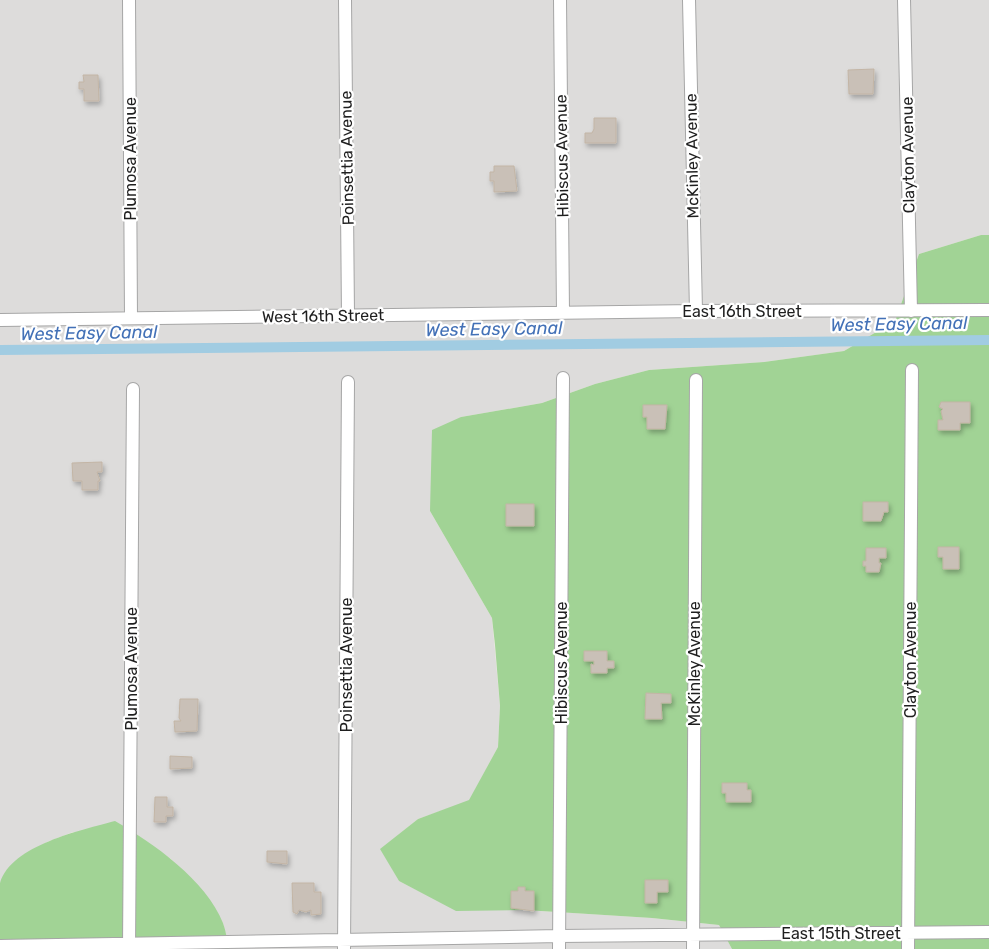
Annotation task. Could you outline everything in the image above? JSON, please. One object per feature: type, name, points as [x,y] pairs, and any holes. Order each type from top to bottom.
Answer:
[{"type":"street","name":"Plumosa Avenue","points":[[129,0],[131,318]]},
{"type":"street","name":"Poinsettia Avenue","points":[[345,0],[348,316]]},
{"type":"street","name":"Hibiscus Avenue","points":[[560,0],[564,313]]},
{"type":"street","name":"McKinley Avenue","points":[[689,0],[696,311]]},
{"type":"street","name":"Clayton Avenue","points":[[904,0],[911,311]]},
{"type":"street","name":"East 16th Street","points":[[645,312],[989,310]]},
{"type":"street","name":"West 16th Street","points":[[0,320],[645,312]]},
{"type":"street","name":"Clayton Avenue","points":[[908,949],[912,370]]},
{"type":"street","name":"Hibiscus Avenue","points":[[559,943],[563,378]]},
{"type":"street","name":"McKinley Avenue","points":[[693,949],[696,380]]},
{"type":"street","name":"Poinsettia Avenue","points":[[344,944],[348,382]]},
{"type":"street","name":"Plumosa Avenue","points":[[128,946],[133,389]]},
{"type":"street","name":"East 15th Street","points":[[0,946],[559,943],[693,934],[989,932]]},
{"type":"shaded area","points":[[0,0],[989,0],[989,235],[981,235],[919,254],[895,321],[844,351],[764,362],[649,370],[595,384],[542,403],[461,417],[430,511],[492,618],[500,706],[498,747],[469,801],[418,819],[381,849],[399,881],[456,910],[525,910],[652,918],[719,925],[732,949],[229,949],[223,923],[213,905],[170,858],[73,832],[47,842],[23,855],[6,871],[0,884]]},
{"type":"green space","points":[[981,235],[989,235],[989,949],[732,949],[719,925],[652,918],[525,910],[456,911],[399,881],[380,849],[418,819],[469,800],[498,747],[500,706],[492,618],[430,511],[432,430],[461,417],[542,403],[595,384],[649,370],[764,362],[844,351],[895,321],[919,254]]},
{"type":"green space","points":[[115,821],[146,840],[177,864],[204,892],[215,907],[223,923],[229,949],[0,949],[0,883],[7,870],[18,859],[49,841]]},
{"type":"building","points":[[874,69],[873,94],[849,94],[848,70]]},
{"type":"building","points":[[83,75],[98,75],[99,101],[84,101],[84,89],[79,89],[79,82],[84,82]]},
{"type":"building","points":[[594,118],[616,118],[616,143],[585,143],[585,133],[592,133],[594,129]]},
{"type":"building","points":[[494,166],[514,166],[517,191],[494,192],[494,181],[490,181],[490,172],[494,172]]},
{"type":"building","points":[[941,402],[970,402],[970,423],[960,423],[960,430],[938,430],[938,420],[943,420],[941,411],[943,409],[939,407]]},
{"type":"building","points":[[643,405],[667,405],[665,429],[647,429],[647,417],[643,417]]},
{"type":"building","points":[[102,462],[102,472],[97,472],[100,481],[98,481],[98,490],[82,490],[82,481],[73,481],[72,463]]},
{"type":"building","points":[[863,502],[888,502],[888,512],[884,512],[881,521],[863,521]]},
{"type":"building","points":[[506,504],[534,504],[534,526],[506,526]]},
{"type":"building","points":[[938,547],[959,547],[959,569],[943,569],[943,557],[938,557]]},
{"type":"building","points":[[866,548],[886,548],[886,558],[879,558],[879,563],[881,563],[879,572],[866,572],[866,566],[863,566],[863,561],[866,561]]},
{"type":"building","points":[[584,651],[607,651],[607,661],[614,661],[614,668],[607,668],[607,673],[591,673],[591,664],[594,665],[594,661],[584,661]]},
{"type":"building","points":[[646,693],[671,694],[671,703],[661,703],[662,719],[645,719]]},
{"type":"building","points":[[180,699],[198,699],[197,731],[175,732],[174,721],[181,721],[179,718]]},
{"type":"building","points":[[170,756],[192,757],[192,768],[170,769]]},
{"type":"building","points":[[722,783],[747,783],[747,790],[751,790],[751,802],[726,802],[726,793],[722,793]]},
{"type":"building","points":[[155,797],[167,797],[167,807],[173,807],[173,816],[166,816],[166,822],[154,822]]},
{"type":"building","points":[[267,851],[287,851],[287,864],[267,862]]},
{"type":"building","points":[[645,880],[668,880],[668,892],[657,892],[657,903],[645,903]]},
{"type":"building","points":[[292,883],[314,883],[314,892],[321,892],[321,914],[311,915],[311,910],[306,912],[299,910],[297,914],[293,912]]},
{"type":"building","points":[[518,887],[525,887],[525,891],[534,891],[534,911],[511,908],[511,891],[518,891]]},
{"type":"waterway","name":"West Easy Canal","points":[[0,350],[989,340]]}]
